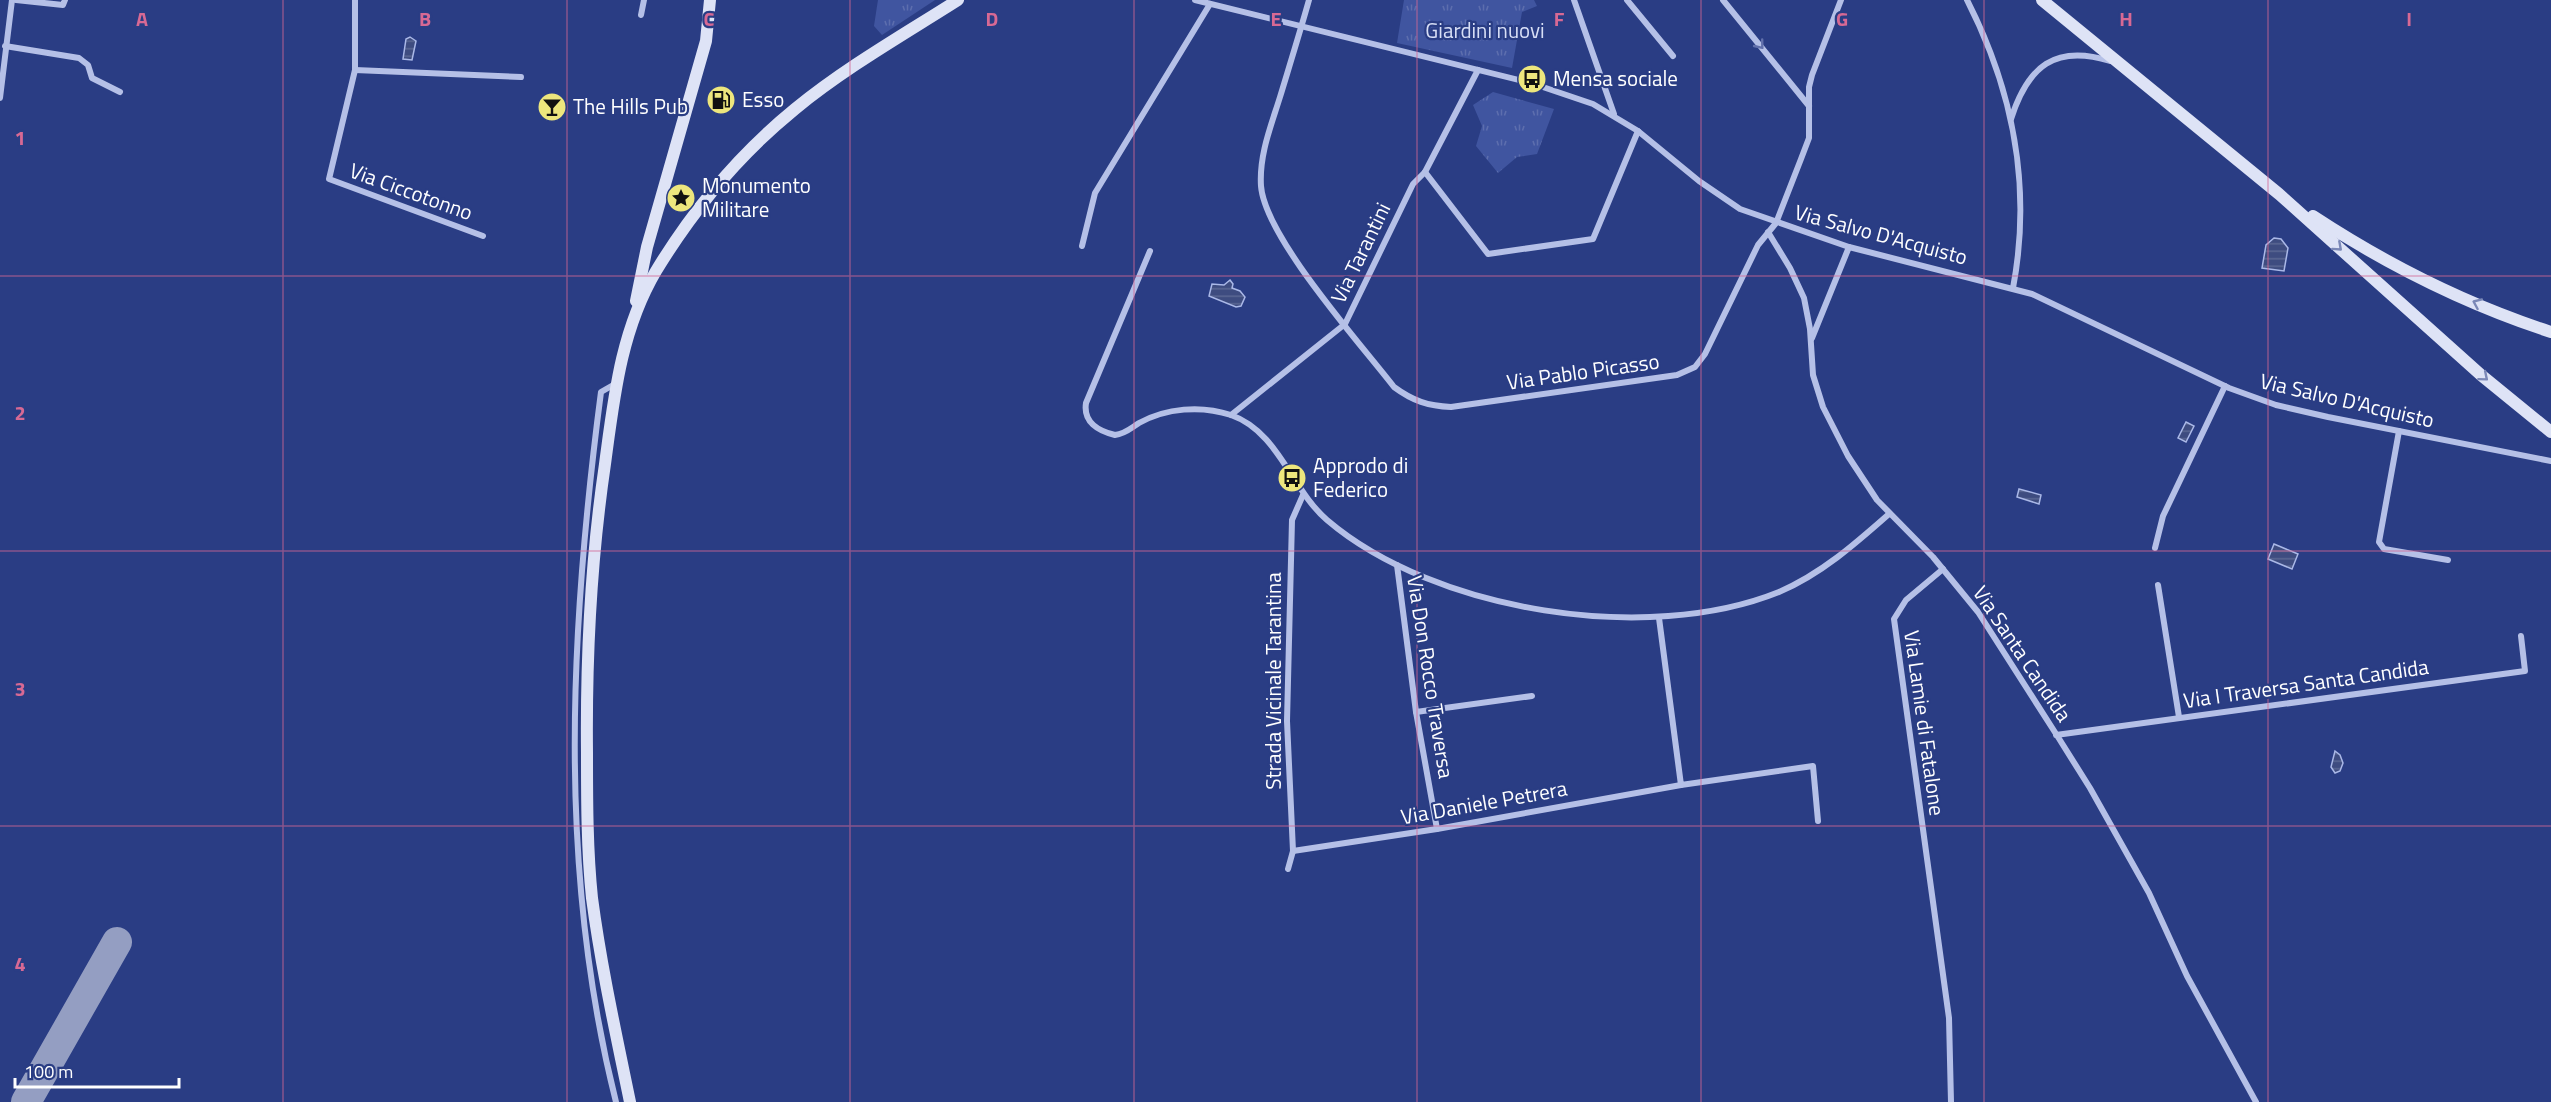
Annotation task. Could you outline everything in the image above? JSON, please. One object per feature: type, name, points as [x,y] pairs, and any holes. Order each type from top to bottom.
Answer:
[{"type":"main road","points":[[630,1102],[596,919],[587,814],[590,620],[602,488],[616,384],[652,226],[706,41],[710,0]]},
{"type":"main road","points":[[630,322],[656,271],[714,191],[754,146],[796,108],[836,78],[958,0]]},
{"type":"main road","points":[[2042,0],[2279,195],[2481,375],[2551,432]]},
{"type":"main road","points":[[2279,195],[2333,230],[2397,265],[2509,317],[2551,332]]},
{"type":"street","points":[[0,98],[5,46],[14,0],[63,6],[65,0]]},
{"type":"street","name":"Via Ciccotonno","points":[[355,0],[355,70],[329,179],[483,236]]},
{"type":"street","points":[[641,15],[644,0]]},
{"type":"street","points":[[1195,0],[1552,89],[1614,114],[1638,130],[1593,239],[1488,254],[1425,172]]},
{"type":"street","name":"Via Pablo Picasso","points":[[1309,0],[1263,150],[1261,188],[1275,227],[1305,273],[1394,387],[1412,400],[1431,406],[1451,407],[1677,375],[1691,370],[1700,362],[1758,245],[1776,223]]},
{"type":"street","points":[[1574,0],[1614,114]]},
{"type":"street","points":[[1627,0],[1673,56]]},
{"type":"street","points":[[1723,0],[1809,106]]},
{"type":"street","points":[[1776,223],[1809,138],[1812,75],[1841,0]]},
{"type":"street","points":[[1967,0],[2002,81],[2020,175],[2019,252],[2013,288]]},
{"type":"street","points":[[1082,246],[1095,193],[1210,3]]},
{"type":"street","points":[[5,46],[79,58],[88,65],[92,78],[120,92]]},
{"type":"street","points":[[2011,119],[2025,86],[2047,62],[2076,54],[2116,62]]},
{"type":"street","points":[[355,70],[521,77]]},
{"type":"street","name":"Via Tarantini","points":[[1231,415],[1345,324],[1413,184],[1425,172],[1478,70]]},
{"type":"street","name":"Via Salvo D'Acquisto","points":[[1638,130],[1724,200],[1776,223],[1849,247],[2013,288],[2097,323],[2225,386],[2276,405],[2551,461]]},
{"type":"street","name":"Via Santa Candida","points":[[1768,232],[1790,268],[1804,298],[1811,341],[1813,375],[1833,429],[1864,483],[1889,514],[1943,569],[1978,612],[2090,788],[2149,893],[2187,976],[2256,1102]]},
{"type":"street","points":[[1811,341],[1849,247]]},
{"type":"street","points":[[1150,251],[1086,402],[1087,419],[1101,430],[1115,435],[1155,417],[1180,410],[1217,411],[1245,421],[1268,441],[1303,495],[1326,520],[1397,565],[1482,597],[1541,610],[1597,616],[1659,618],[1733,605],[1779,591],[1833,561],[1889,514]]},
{"type":"street","points":[[616,384],[601,392],[584,535],[578,621],[574,770],[576,844],[586,930],[601,1044],[616,1102]]},
{"type":"street","points":[[2155,548],[2163,516],[2225,386]]},
{"type":"street","points":[[2399,431],[2379,542],[2384,549],[2448,560]]},
{"type":"street","name":"Strada Vicinale Tarantina","points":[[1288,869],[1293,851],[1287,721],[1292,520],[1303,495]]},
{"type":"street","name":"Via Don Rocco Traversa","points":[[1397,565],[1416,712],[1437,829]]},
{"type":"street","name":"Via Lamie di Fatalone","points":[[1943,569],[1906,600],[1894,619],[1949,1018],[1951,1102]]},
{"type":"street","points":[[2158,585],[2179,717]]},
{"type":"street","points":[[1659,618],[1681,784]]},
{"type":"street","name":"Via I Traversa Santa Candida","points":[[2056,735],[2525,671],[2521,636]]},
{"type":"street","points":[[1416,712],[1532,696]]},
{"type":"street","name":"Via Daniele Petrera","points":[[1293,851],[1437,829],[1681,784],[1813,766],[1818,820]]},
{"type":"green space","points":[[878,0],[935,0],[882,35],[874,26]]},
{"type":"green space","name":"Giardini nuovi","points":[[1404,0],[1534,0],[1537,6],[1522,12],[1512,68],[1397,43]]},
{"type":"green space","points":[[1493,92],[1554,109],[1537,154],[1517,157],[1498,173],[1476,146],[1482,126],[1473,105]]},
{"type":"shaded area","points":[[410,37],[416,41],[412,60],[403,59],[406,39]]},
{"type":"shaded area","points":[[2274,238],[2281,239],[2288,248],[2284,271],[2262,268],[2266,245]]},
{"type":"shaded area","points":[[1230,280],[1233,284],[1232,288],[1240,291],[1245,297],[1241,306],[1236,307],[1209,296],[1212,284],[1224,285]]},
{"type":"shaded area","points":[[2186,422],[2194,426],[2186,442],[2178,438]]},
{"type":"shaded area","points":[[2019,489],[2041,495],[2039,504],[2017,497]]},
{"type":"shaded area","points":[[2274,544],[2298,554],[2292,569],[2268,559]]},
{"type":"shaded area","points":[[2335,751],[2340,755],[2343,763],[2340,771],[2335,773],[2331,767]]},
{"type":"taxiway","points":[[26,1102],[117,942]]},
{"type":"place","name":"Mensa sociale","points":[[1532,79]]},
{"type":"place","name":"Esso","points":[[721,100]]},
{"type":"place","name":"The Hills Pub","points":[[552,107]]},
{"type":"place","name":"Monumento Militare","points":[[681,198]]},
{"type":"place","name":"Approdo di Federico","points":[[1292,478]]}]
